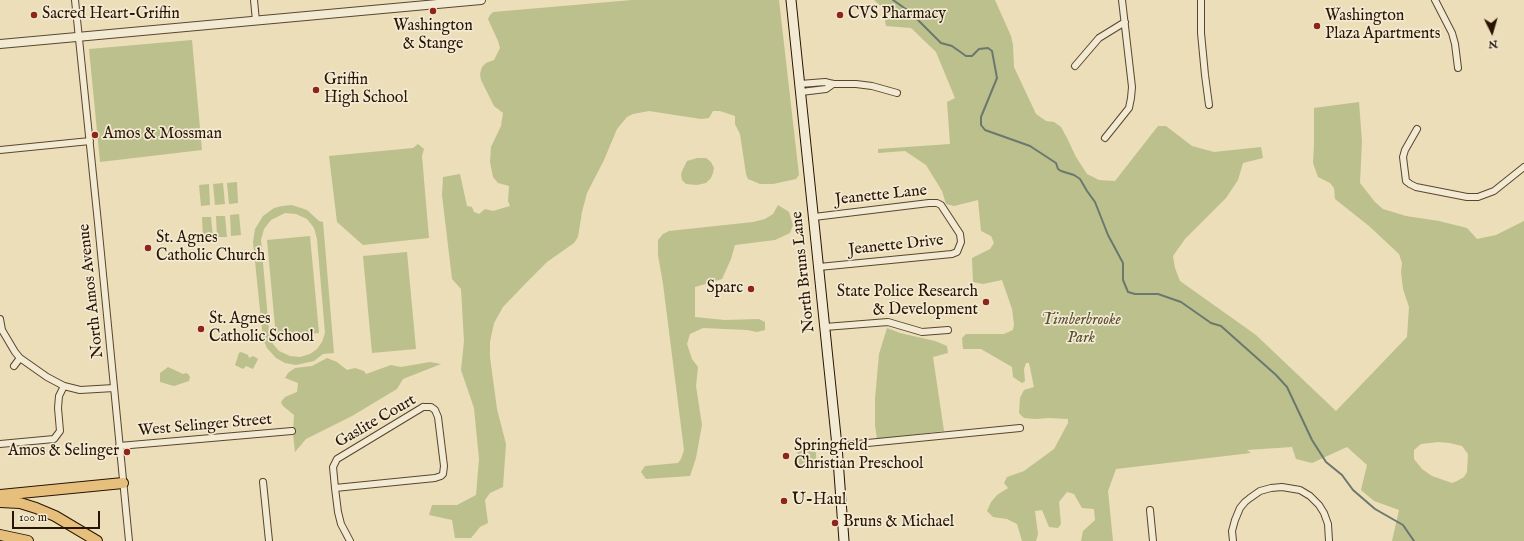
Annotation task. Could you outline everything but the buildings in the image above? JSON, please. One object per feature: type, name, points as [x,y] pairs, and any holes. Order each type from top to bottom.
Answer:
[{"type":"main road","name":"North Bruns Lane","points":[[791,0],[837,446],[844,541]]},
{"type":"main road","points":[[0,494],[123,482]]},
{"type":"main road","points":[[0,502],[20,503],[36,508],[55,516],[97,541]]},
{"type":"main road","points":[[0,535],[28,541]]},
{"type":"street","name":"North Amos Avenue","points":[[75,0],[129,541]]},
{"type":"street","points":[[254,0],[256,21]]},
{"type":"street","points":[[0,44],[79,38],[431,3],[480,0]]},
{"type":"street","points":[[1105,138],[1129,108],[1131,98],[1132,87],[1122,0]]},
{"type":"street","points":[[1201,0],[1203,54],[1209,105]]},
{"type":"street","points":[[1435,0],[1452,32],[1458,68]]},
{"type":"street","points":[[1075,66],[1099,38],[1125,22]]},
{"type":"street","points":[[800,88],[825,82],[832,84],[862,84],[897,92]]},
{"type":"street","points":[[1417,128],[1405,150],[1403,157],[1406,181],[1410,184],[1467,197],[1478,197],[1494,191],[1524,167]]},
{"type":"street","points":[[0,150],[90,141]]},
{"type":"street","name":"Jeanette Lane","points":[[814,216],[931,202],[942,205],[960,234]]},
{"type":"street","name":"Jeanette Drive","points":[[819,267],[952,254],[957,252],[959,248],[961,242],[960,234]]},
{"type":"street","points":[[0,319],[1,330],[20,358],[64,386],[80,390],[114,388]]},
{"type":"street","points":[[825,327],[888,322],[922,332],[948,330]]},
{"type":"street","points":[[14,366],[20,358]]},
{"type":"street","points":[[0,444],[55,440],[60,432],[58,408],[59,396],[64,386]]},
{"type":"street","name":"Gaslite Court","points":[[423,407],[431,407],[436,410],[444,466],[443,474],[441,476],[435,478],[336,488],[334,466],[335,462],[340,456],[423,407]]},
{"type":"street","points":[[837,446],[1020,428]]},
{"type":"street","name":"West Selinger Street","points":[[119,446],[292,431]]},
{"type":"street","points":[[263,482],[269,541]]},
{"type":"street","points":[[1233,541],[1233,526],[1240,508],[1254,494],[1276,487],[1294,488],[1306,493],[1314,500],[1324,513],[1328,524],[1329,541]]},
{"type":"street","points":[[336,488],[338,512],[341,524],[350,541]]},
{"type":"street","points":[[1150,510],[1153,541]]},
{"type":"green space","points":[[632,0],[779,0],[799,175],[796,179],[773,184],[760,184],[748,179],[740,134],[735,124],[735,116],[720,111],[713,111],[709,118],[701,119],[649,111],[633,114],[627,117],[617,129],[604,160],[587,193],[578,237],[574,243],[547,262],[526,283],[503,307],[494,323],[490,342],[490,357],[497,409],[506,444],[503,487],[490,493],[485,500],[488,523],[480,527],[471,538],[455,538],[452,520],[429,515],[432,505],[457,505],[476,495],[479,459],[474,408],[461,370],[464,341],[461,289],[452,279],[442,195],[443,177],[460,174],[467,206],[472,207],[474,212],[479,214],[485,209],[493,211],[510,206],[508,201],[509,186],[498,183],[493,177],[490,162],[491,147],[501,126],[503,113],[494,106],[481,80],[480,74],[482,67],[486,63],[494,60],[500,48],[488,19],[493,12]]},
{"type":"green space","name":"Timberbrooke Park","points":[[874,0],[995,0],[1011,36],[1014,67],[1036,114],[1046,121],[1054,122],[1061,127],[1076,157],[1087,174],[1099,180],[1115,181],[1158,126],[1166,126],[1192,146],[1214,152],[1261,147],[1263,158],[1243,163],[1238,180],[1226,198],[1185,239],[1173,256],[1175,268],[1180,281],[1256,335],[1336,411],[1407,337],[1409,307],[1403,289],[1401,272],[1402,263],[1399,254],[1369,226],[1335,199],[1334,188],[1330,183],[1318,177],[1313,163],[1314,108],[1359,102],[1362,141],[1360,183],[1375,202],[1383,209],[1406,216],[1439,221],[1467,228],[1477,239],[1496,235],[1524,221],[1524,541],[1392,541],[1399,510],[1374,501],[1361,490],[1367,465],[1347,447],[1312,463],[1296,459],[1292,447],[1247,450],[1251,453],[1116,469],[1108,491],[1113,541],[1081,541],[1083,531],[1095,520],[1094,509],[1082,508],[1074,494],[1067,492],[1059,502],[1061,524],[1058,528],[1049,527],[1042,510],[1035,511],[1038,534],[1036,541],[1022,541],[1017,524],[1007,519],[993,517],[987,511],[991,502],[997,495],[1008,488],[1004,483],[1007,477],[1024,471],[1054,449],[1068,423],[1068,419],[1024,418],[1019,413],[1020,398],[1024,390],[1034,387],[1029,363],[1026,363],[1024,369],[1025,381],[1022,383],[1013,377],[1012,367],[981,349],[963,349],[962,338],[966,334],[1004,334],[1013,330],[1014,324],[1012,309],[1002,280],[983,284],[973,282],[972,258],[990,249],[994,243],[991,236],[981,231],[978,200],[954,206],[946,204],[942,191],[926,165],[905,151],[878,153],[878,149],[950,144],[947,102],[955,98],[936,52],[911,28],[886,26],[885,20],[892,16]],"holes":[[[1438,442],[1462,446],[1468,454],[1467,472],[1464,477],[1452,483],[1432,476],[1422,469],[1414,459],[1414,450],[1421,444]]]},
{"type":"green space","points":[[192,40],[202,150],[100,162],[89,49]]},
{"type":"green space","points":[[418,144],[424,149],[422,156],[429,238],[363,245],[337,222],[329,156],[413,148]]},
{"type":"green space","points":[[697,158],[706,158],[711,162],[714,168],[711,178],[706,183],[697,185],[686,184],[682,180],[681,174],[683,169],[687,161]]},
{"type":"green space","points":[[237,182],[238,203],[229,204],[227,183]]},
{"type":"green space","points":[[223,183],[225,204],[215,205],[213,184]]},
{"type":"green space","points":[[209,184],[210,205],[201,206],[199,185]]},
{"type":"green space","points":[[292,205],[307,210],[319,221],[323,222],[334,353],[323,354],[314,361],[296,365],[285,363],[276,358],[267,348],[263,339],[253,242],[255,229],[263,216],[274,208]],"holes":[[[285,213],[296,214],[307,219],[314,228],[317,239],[325,333],[322,342],[317,349],[310,354],[300,357],[290,356],[279,351],[273,344],[269,331],[261,240],[264,229],[271,220]]]},
{"type":"green space","points":[[778,205],[789,212],[793,225],[790,233],[775,240],[735,245],[731,259],[722,279],[695,287],[695,317],[725,320],[759,319],[765,322],[765,330],[757,332],[747,330],[703,328],[690,334],[687,344],[692,359],[698,367],[696,386],[702,425],[696,458],[690,476],[646,479],[641,472],[645,466],[678,463],[684,450],[658,255],[658,240],[663,234],[669,231],[753,222],[765,219],[773,214]]},
{"type":"green space","points":[[239,214],[241,235],[231,236],[230,215]]},
{"type":"green space","points":[[216,216],[225,216],[227,237],[217,237]]},
{"type":"green space","points":[[202,217],[211,217],[213,238],[203,238]]},
{"type":"green space","points":[[310,236],[319,333],[276,337],[267,240]]},
{"type":"green space","points":[[407,252],[416,349],[372,353],[363,256]]},
{"type":"green space","points":[[887,328],[900,333],[935,341],[947,346],[948,353],[933,357],[944,431],[877,439],[875,425],[875,399],[879,354]]},
{"type":"green space","points":[[241,352],[248,355],[249,358],[253,356],[258,359],[253,369],[246,366],[243,369],[235,365],[239,353]]},
{"type":"green space","points":[[327,358],[337,362],[347,370],[355,368],[364,371],[366,374],[391,365],[401,367],[430,362],[441,364],[403,379],[397,389],[352,416],[306,439],[295,452],[293,434],[294,415],[283,406],[281,402],[285,397],[297,392],[298,383],[285,378],[288,373],[295,368],[312,366]]},
{"type":"green space","points":[[168,367],[183,374],[188,374],[190,377],[189,381],[174,386],[160,382],[160,373]]},
{"type":"green space","points":[[815,445],[817,465],[799,467],[797,447]]},
{"type":"waterway","points":[[893,0],[910,12],[941,43],[952,46],[966,56],[972,56],[979,49],[988,48],[992,51],[997,78],[981,117],[981,125],[985,130],[1030,146],[1056,163],[1058,169],[1061,171],[1074,175],[1080,179],[1095,202],[1108,235],[1123,263],[1123,280],[1128,292],[1135,294],[1158,294],[1181,302],[1211,323],[1221,326],[1276,375],[1287,387],[1312,440],[1326,462],[1342,475],[1353,490],[1375,509],[1403,525],[1414,541]]},
{"type":"place","name":"Washington & Stange","points":[[433,11]]},
{"type":"place","name":"Sacred Heart-Griffin","points":[[34,15]]},
{"type":"place","name":"CVS Pharmacy","points":[[840,15]]},
{"type":"place","name":"Washington Plaza Apartments","points":[[1317,26]]},
{"type":"place","name":"Griffin High School","points":[[316,90]]},
{"type":"place","name":"Amos & Mossman","points":[[95,135]]},
{"type":"place","name":"St. Agnes Catholic Church","points":[[148,248]]},
{"type":"place","name":"Sparc","points":[[751,289]]},
{"type":"place","name":"State Police Research & Development","points":[[986,302]]},
{"type":"place","name":"St. Agnes Catholic School","points":[[201,329]]},
{"type":"place","name":"Amos & Selinger","points":[[127,452]]},
{"type":"place","name":"Springfield Christian Preschool","points":[[786,456]]},
{"type":"place","name":"U-Haul","points":[[784,501]]},
{"type":"place","name":"Bruns & Michael","points":[[835,523]]}]
